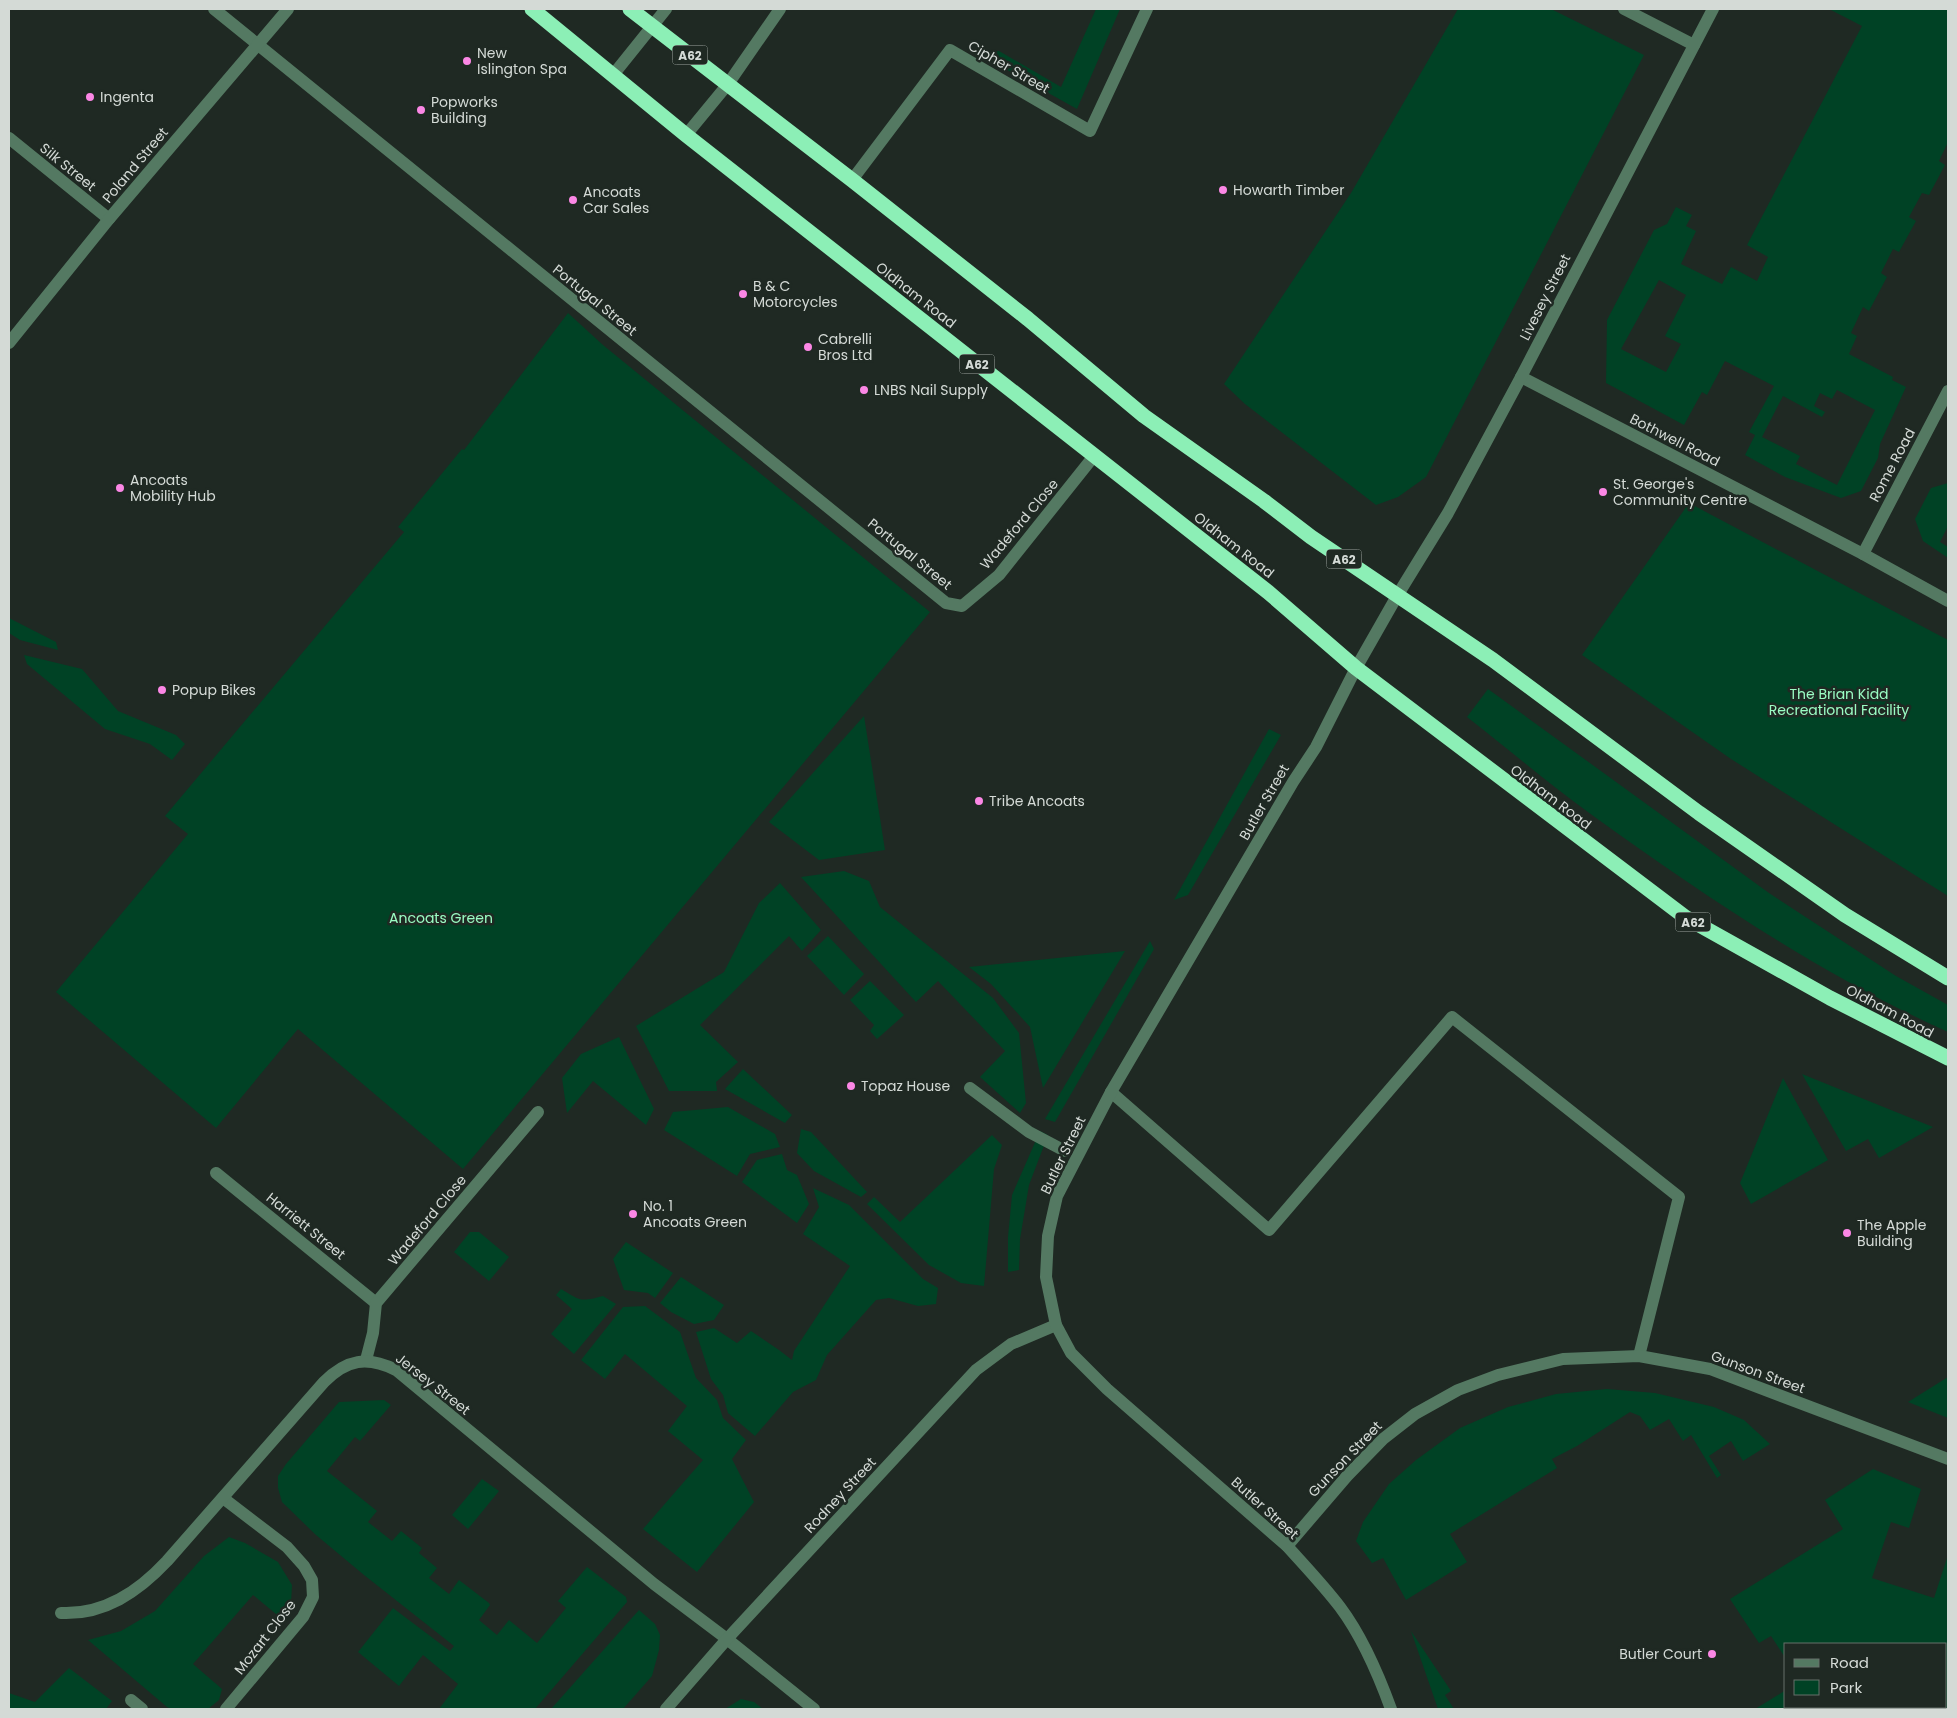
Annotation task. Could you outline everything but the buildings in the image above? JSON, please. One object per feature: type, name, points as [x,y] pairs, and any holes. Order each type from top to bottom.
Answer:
[{"type":"highway","name":"Oldham Road","points":[[532,9],[686,135],[1268,592],[1356,668],[1684,917],[1838,1002],[1948,1058]]},
{"type":"highway","name":"A62","points":[[630,9],[852,180],[1028,319],[1144,416],[1311,536],[1493,660],[1699,813],[1844,915],[1948,978]]},
{"type":"street","name":"Portugal Street","points":[[214,9],[946,603],[962,606]]},
{"type":"street","name":"Poland Street","points":[[9,343],[109,219],[288,9]]},
{"type":"street","points":[[614,75],[666,9]]},
{"type":"street","points":[[686,135],[728,84],[780,9]]},
{"type":"street","name":"Cipher Street","points":[[852,180],[950,50],[1090,131],[1148,9]]},
{"type":"street","points":[[1624,9],[1694,45]]},
{"type":"street","name":"Livesey Street","points":[[1397,596],[1448,513],[1713,9]]},
{"type":"street","name":"Silk Street","points":[[9,138],[109,219]]},
{"type":"street","name":"Bothwell Road","points":[[1521,377],[1863,554],[1948,601]]},
{"type":"street","name":"Rome Road","points":[[1863,554],[1948,391]]},
{"type":"street","name":"Wadeford Close","points":[[962,606],[999,576],[1094,456]]},
{"type":"street","name":"Butler Street","points":[[1391,1709],[1374,1670],[1340,1608],[1287,1546],[1107,1388],[1071,1353],[1056,1325],[1046,1277],[1048,1236],[1057,1196],[1111,1092],[1293,782],[1316,747],[1356,668],[1397,596]]},
{"type":"street","points":[[1111,1092],[1269,1230],[1452,1017],[1679,1197],[1639,1356]]},
{"type":"street","points":[[970,1088],[1029,1132],[1065,1152]]},
{"type":"street","name":"Wadeford Close","points":[[376,1303],[538,1112]]},
{"type":"street","name":"Harriett Street","points":[[216,1173],[376,1303]]},
{"type":"street","points":[[60,1613],[73,1614],[94,1610],[126,1596],[142,1586],[154,1575],[334,1372],[346,1365],[366,1360],[373,1333],[376,1303]]},
{"type":"street","name":"Rodney Street","points":[[666,1709],[727,1639],[976,1370],[1011,1344],[1056,1325]]},
{"type":"street","name":"Gunson Street","points":[[1287,1546],[1346,1476],[1383,1439],[1415,1414],[1458,1390],[1498,1375],[1563,1360],[1639,1356],[1710,1369],[1948,1459]]},
{"type":"street","name":"Jersey Street","points":[[366,1360],[382,1363],[396,1370],[654,1584],[727,1639],[814,1709]]},
{"type":"street","name":"Mozart Close","points":[[223,1498],[287,1547],[299,1560],[312,1580],[313,1597],[303,1616],[226,1709]]},
{"type":"street","points":[[131,1700],[142,1709]]},
{"type":"green space","points":[[1096,9],[1120,9],[1077,109],[975,52],[999,51],[1061,87]]},
{"type":"green space","points":[[1458,9],[1551,9],[1644,55],[1426,477],[1398,497],[1376,505],[1245,404],[1224,384],[1351,193]]},
{"type":"green space","points":[[1829,9],[1948,9],[1948,142],[1939,161],[1945,165],[1929,195],[1922,193],[1909,217],[1916,221],[1899,252],[1893,249],[1881,273],[1887,277],[1869,311],[1863,307],[1851,333],[1857,336],[1849,354],[1893,377],[1892,380],[1906,387],[1880,444],[1878,458],[1861,491],[1841,498],[1785,477],[1745,455],[1755,435],[1749,432],[1774,386],[1725,361],[1707,395],[1702,392],[1684,425],[1606,383],[1607,320],[1654,230],[1667,224],[1676,207],[1692,215],[1686,226],[1696,231],[1681,264],[1722,284],[1731,267],[1757,281],[1768,257],[1747,245],[1862,26]],"holes":[[[1659,280],[1686,295],[1665,336],[1681,344],[1666,372],[1621,349]],[[1837,390],[1875,410],[1837,485],[1796,464],[1800,456],[1762,437],[1783,396],[1822,417],[1825,412],[1814,406],[1820,393],[1832,399]]]},
{"type":"green space","name":"Ancoats Green","points":[[568,313],[603,345],[930,612],[463,1169],[298,1029],[216,1128],[56,992],[188,834],[165,816],[404,532],[398,527],[462,449],[464,450]]},
{"type":"green space","points":[[1948,483],[1948,526],[1940,542],[1948,547],[1948,558],[1923,541],[1915,519],[1931,488]]},
{"type":"green space","name":"The Brian Kidd Recreational Facility","points":[[1689,503],[1948,640],[1948,896],[1731,759],[1582,655]]},
{"type":"green space","points":[[9,618],[56,642],[58,650],[20,640],[9,633]]},
{"type":"green space","points":[[24,655],[82,669],[118,711],[176,735],[185,744],[172,760],[150,744],[105,729],[27,664]]},
{"type":"green space","points":[[1488,689],[1769,893],[1896,976],[1948,1005],[1948,1032],[1901,1010],[1810,960],[1677,875],[1576,803],[1467,717]]},
{"type":"green space","points":[[864,716],[885,850],[819,860],[769,822]]},
{"type":"green space","points":[[1269,729],[1281,735],[1188,895],[1174,900]]},
{"type":"green space","points":[[844,871],[869,881],[880,907],[993,998],[1019,1033],[1026,1103],[1020,1113],[980,1077],[1005,1051],[938,981],[916,1002],[801,877]]},
{"type":"green space","points":[[780,883],[821,930],[802,951],[789,936],[700,1025],[738,1062],[716,1082],[717,1091],[669,1091],[636,1026],[724,972],[759,903]]},
{"type":"green space","points":[[828,936],[864,974],[844,995],[807,956]]},
{"type":"green space","points":[[1150,941],[1154,949],[1055,1122],[1045,1119]]},
{"type":"green space","points":[[1125,951],[1043,1088],[1030,1027],[991,984],[969,967]]},
{"type":"green space","points":[[870,981],[904,1015],[877,1039],[870,1031],[874,1025],[850,1000]]},
{"type":"green space","points":[[619,1037],[654,1109],[646,1125],[593,1081],[567,1113],[562,1078],[581,1054]]},
{"type":"green space","points":[[743,1069],[792,1115],[785,1123],[725,1089]]},
{"type":"green space","points":[[1802,1074],[1933,1127],[1879,1158],[1868,1139],[1846,1151]]},
{"type":"green space","points":[[1783,1078],[1828,1160],[1751,1204],[1740,1183]]},
{"type":"green space","points":[[728,1107],[775,1134],[780,1147],[750,1154],[737,1176],[664,1130],[673,1112]]},
{"type":"green space","points":[[801,1129],[811,1132],[867,1192],[861,1197],[814,1171],[797,1153]]},
{"type":"green space","points":[[1040,1131],[1048,1135],[1029,1185],[1020,1239],[1019,1270],[1008,1272],[1008,1237],[1012,1195]]},
{"type":"green space","points":[[992,1135],[1002,1145],[994,1169],[984,1286],[961,1283],[929,1265],[867,1204],[874,1197],[900,1222]]},
{"type":"green space","points":[[782,1154],[787,1170],[797,1175],[809,1204],[797,1223],[742,1182],[757,1160]]},
{"type":"green space","points":[[813,1188],[849,1205],[923,1279],[938,1288],[936,1304],[918,1306],[889,1298],[876,1300],[827,1355],[816,1380],[793,1392],[755,1436],[728,1413],[723,1395],[711,1379],[696,1332],[714,1328],[737,1343],[751,1331],[792,1360],[794,1351],[850,1266],[803,1234],[819,1207]]},
{"type":"green space","points":[[470,1232],[479,1232],[509,1257],[489,1281],[454,1252]]},
{"type":"green space","points":[[626,1242],[673,1273],[655,1298],[648,1293],[624,1290],[613,1259]]},
{"type":"green space","points":[[681,1277],[724,1305],[714,1320],[694,1324],[671,1312],[660,1303]]},
{"type":"green space","points":[[561,1289],[581,1299],[585,1300],[603,1296],[616,1304],[574,1354],[551,1334],[572,1309],[556,1295]]},
{"type":"green space","points":[[645,1306],[680,1332],[696,1378],[717,1400],[723,1418],[746,1440],[732,1459],[754,1502],[697,1572],[643,1529],[703,1460],[668,1431],[687,1406],[625,1354],[605,1379],[581,1360],[623,1307]]},
{"type":"green space","points":[[1948,1377],[1948,1418],[1908,1402]]},
{"type":"green space","points":[[1607,1389],[1655,1393],[1714,1407],[1744,1420],[1770,1444],[1743,1461],[1731,1441],[1709,1456],[1721,1475],[1717,1478],[1691,1435],[1683,1441],[1669,1419],[1650,1430],[1640,1416],[1630,1412],[1577,1446],[1552,1459],[1557,1468],[1450,1534],[1467,1562],[1406,1600],[1383,1558],[1372,1563],[1356,1541],[1363,1522],[1389,1484],[1416,1460],[1460,1428],[1508,1407],[1556,1394]]},
{"type":"green space","points":[[384,1400],[391,1405],[360,1441],[355,1437],[327,1471],[377,1511],[368,1522],[392,1541],[401,1531],[422,1548],[419,1553],[437,1568],[429,1578],[449,1594],[459,1580],[489,1603],[490,1605],[479,1620],[497,1635],[509,1620],[537,1643],[566,1608],[558,1601],[587,1567],[626,1597],[627,1602],[535,1709],[439,1709],[458,1684],[423,1655],[399,1686],[358,1652],[393,1608],[450,1651],[454,1646],[316,1535],[282,1502],[278,1488],[278,1476],[339,1402]]},
{"type":"green space","points":[[1873,1469],[1921,1489],[1909,1528],[1891,1522],[1872,1578],[1934,1598],[1948,1555],[1948,1709],[1755,1709],[1784,1691],[1784,1708],[1947,1708],[1947,1643],[1784,1643],[1784,1656],[1771,1636],[1759,1643],[1730,1599],[1843,1529],[1825,1500]]},
{"type":"green space","points":[[482,1479],[499,1491],[468,1529],[452,1515]]},
{"type":"green space","points":[[229,1537],[245,1543],[278,1562],[292,1585],[291,1603],[282,1619],[253,1595],[193,1664],[222,1689],[219,1700],[208,1709],[172,1709],[167,1707],[88,1640],[121,1631],[155,1611],[204,1556]]},
{"type":"green space","points":[[639,1610],[655,1624],[660,1635],[659,1650],[652,1676],[623,1709],[551,1709]]},
{"type":"green space","points":[[1411,1631],[1451,1691],[1445,1695],[1454,1709],[1438,1709]]},
{"type":"green space","points":[[69,1668],[112,1701],[106,1709],[9,1709],[9,1693],[35,1702]]},
{"type":"green space","points":[[741,1699],[754,1702],[763,1709],[725,1709]]},
{"type":"place","name":"New Islington Spa","points":[[467,61]]},
{"type":"place","name":"Ingenta","points":[[90,97]]},
{"type":"place","name":"Popworks Building","points":[[421,110]]},
{"type":"place","name":"Howarth Timber","points":[[1223,190]]},
{"type":"place","name":"Ancoats Car Sales","points":[[573,200]]},
{"type":"place","name":"B & C Motorcycles","points":[[743,294]]},
{"type":"place","name":"Cabrelli Bros Ltd","points":[[808,347]]},
{"type":"place","name":"LNBS Nail Supply","points":[[864,390]]},
{"type":"place","name":"Ancoats Mobility Hub","points":[[120,488]]},
{"type":"place","name":"St. George's Community Centre","points":[[1603,492]]},
{"type":"place","name":"Popup Bikes","points":[[162,690]]},
{"type":"place","name":"Tribe Ancoats","points":[[979,801]]},
{"type":"place","name":"Topaz House","points":[[851,1086]]},
{"type":"place","name":"No. 1 Ancoats Green","points":[[633,1214]]},
{"type":"place","name":"The Apple Building","points":[[1847,1233]]},
{"type":"place","name":"Butler Court","points":[[1712,1654]]}]
